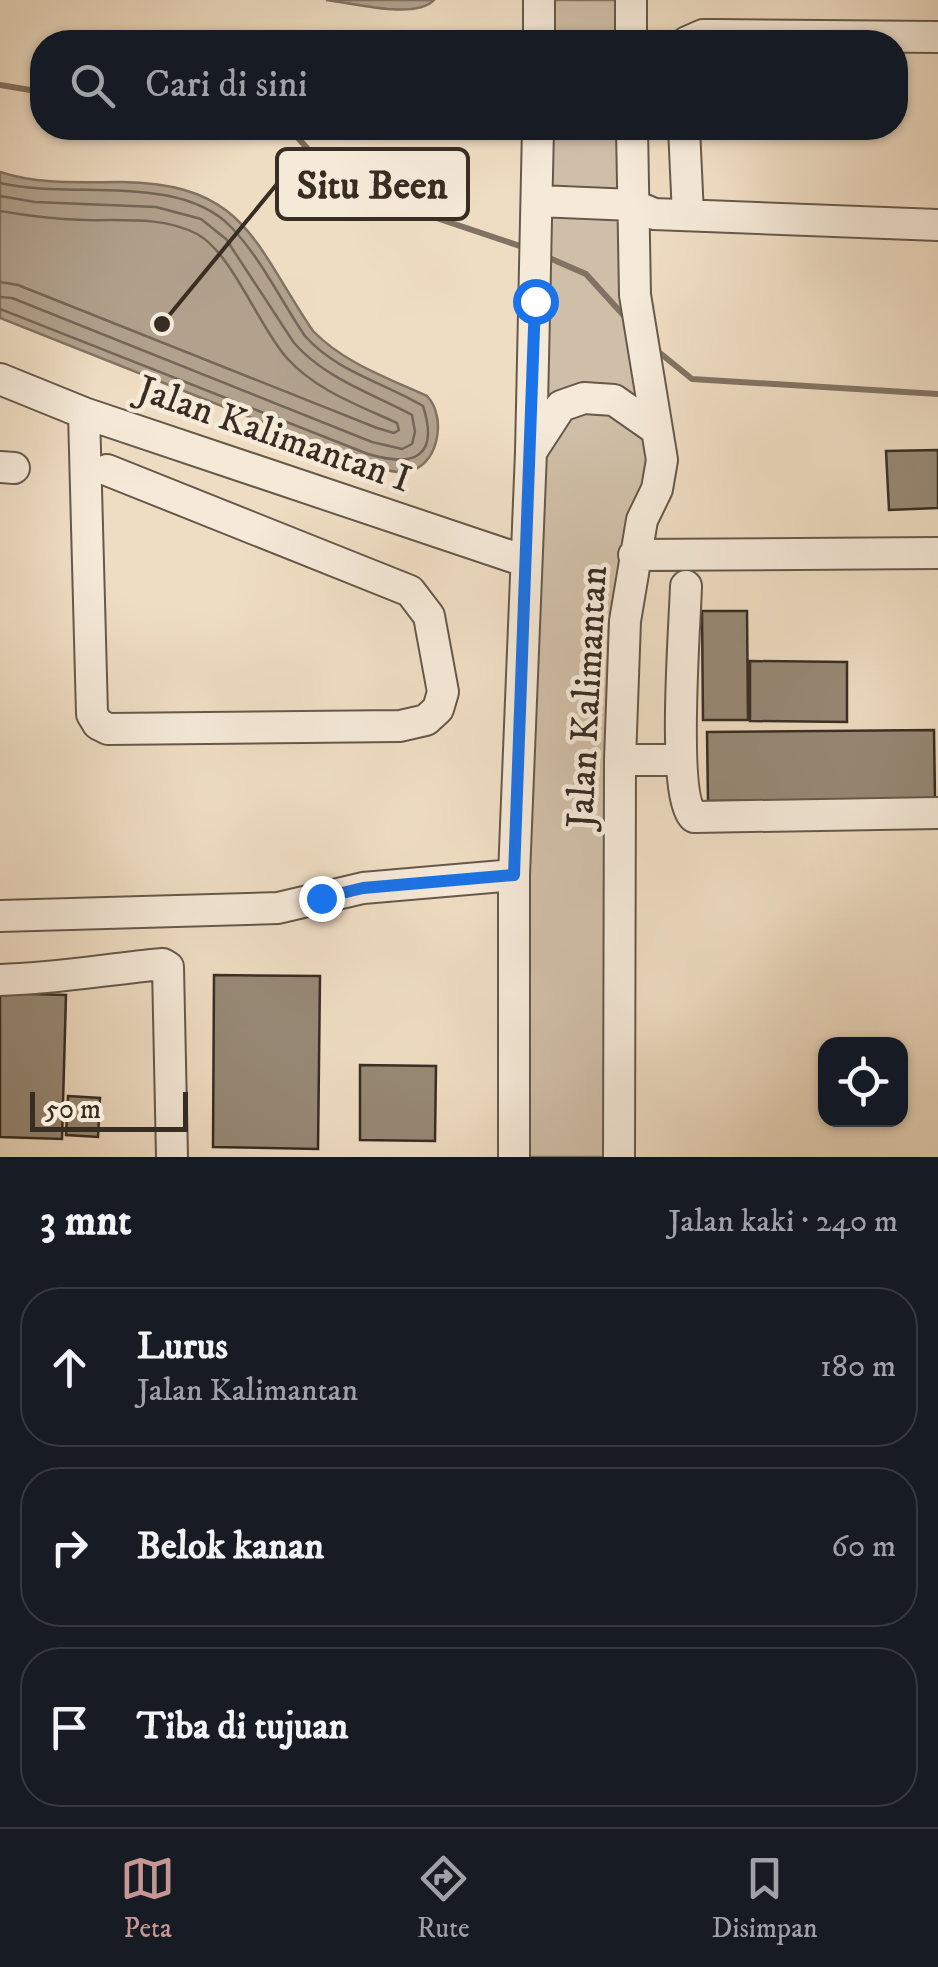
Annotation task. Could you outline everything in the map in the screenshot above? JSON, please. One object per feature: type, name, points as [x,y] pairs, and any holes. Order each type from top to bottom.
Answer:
[{"type":"street","points":[[539,0],[539,30]]},
{"type":"street","points":[[631,0],[631,30]]},
{"type":"street","points":[[908,36],[938,36]]},
{"type":"street","name":"Jalan Kalimantan","points":[[514,1157],[514,875],[524,562],[532,452],[538,140]]},
{"type":"street","name":"Jalan Kalimantan","points":[[620,1157],[620,760],[625,621],[634,554],[642,520],[661,474],[662,460],[636,296],[632,140]]},
{"type":"street","points":[[685,140],[688,215]]},
{"type":"street","points":[[538,202],[633,205],[654,214],[938,224]]},
{"type":"street","name":"Jalan Kalimantan I","points":[[0,379],[84,414],[524,562]]},
{"type":"street","points":[[532,452],[561,406],[584,398],[614,400],[657,430]]},
{"type":"street","points":[[84,414],[92,714],[98,724],[108,729],[400,726],[426,720],[438,708],[443,692],[429,616],[410,591],[107,470]]},
{"type":"street","points":[[634,554],[938,553]]},
{"type":"street","points":[[686,586],[680,760],[687,810],[694,817],[938,813]]},
{"type":"street","points":[[620,760],[680,760]]},
{"type":"street","points":[[0,916],[278,908],[363,888],[514,875]]},
{"type":"street","points":[[0,980],[168,967],[172,1157]]},
{"type":"shaded area","points":[[539,0],[631,0],[631,30],[539,30]]},
{"type":"shaded area","points":[[538,140],[633,140],[657,430],[642,520],[619,1157],[519,1157]]},
{"type":"water","points":[[326,0],[434,0],[425,6],[399,10]]},
{"type":"water","points":[[0,172],[45,181],[163,185],[221,207],[259,245],[313,331],[367,369],[427,396],[437,417],[432,453],[416,469],[399,472],[379,468],[0,318]]},
{"type":"building","points":[[938,450],[938,508],[889,510],[886,451]]},
{"type":"building","points":[[702,611],[747,611],[748,720],[703,720]]},
{"type":"building","points":[[750,661],[847,662],[847,722],[750,721]]},
{"type":"building","points":[[934,730],[935,800],[708,801],[707,732]]},
{"type":"building","points":[[214,975],[320,976],[318,1149],[213,1147]]},
{"type":"building","points":[[0,993],[66,995],[62,1139],[0,1137]]},
{"type":"building","points":[[360,1065],[436,1066],[435,1141],[360,1140]]},
{"type":"building","points":[[68,1096],[100,1098],[98,1137],[66,1135]]},
{"type":"waterway","points":[[0,85],[30,90]]},
{"type":"waterway","points":[[300,140],[341,186],[526,248]]},
{"type":"waterway","points":[[547,257],[586,274],[626,318]]},
{"type":"waterway","points":[[655,349],[692,379],[938,394]]},
{"type":"place","name":"Situ Been","points":[[162,324]]},
{"type":"route","points":[[321,898],[363,888],[514,875],[535,301]]}]
